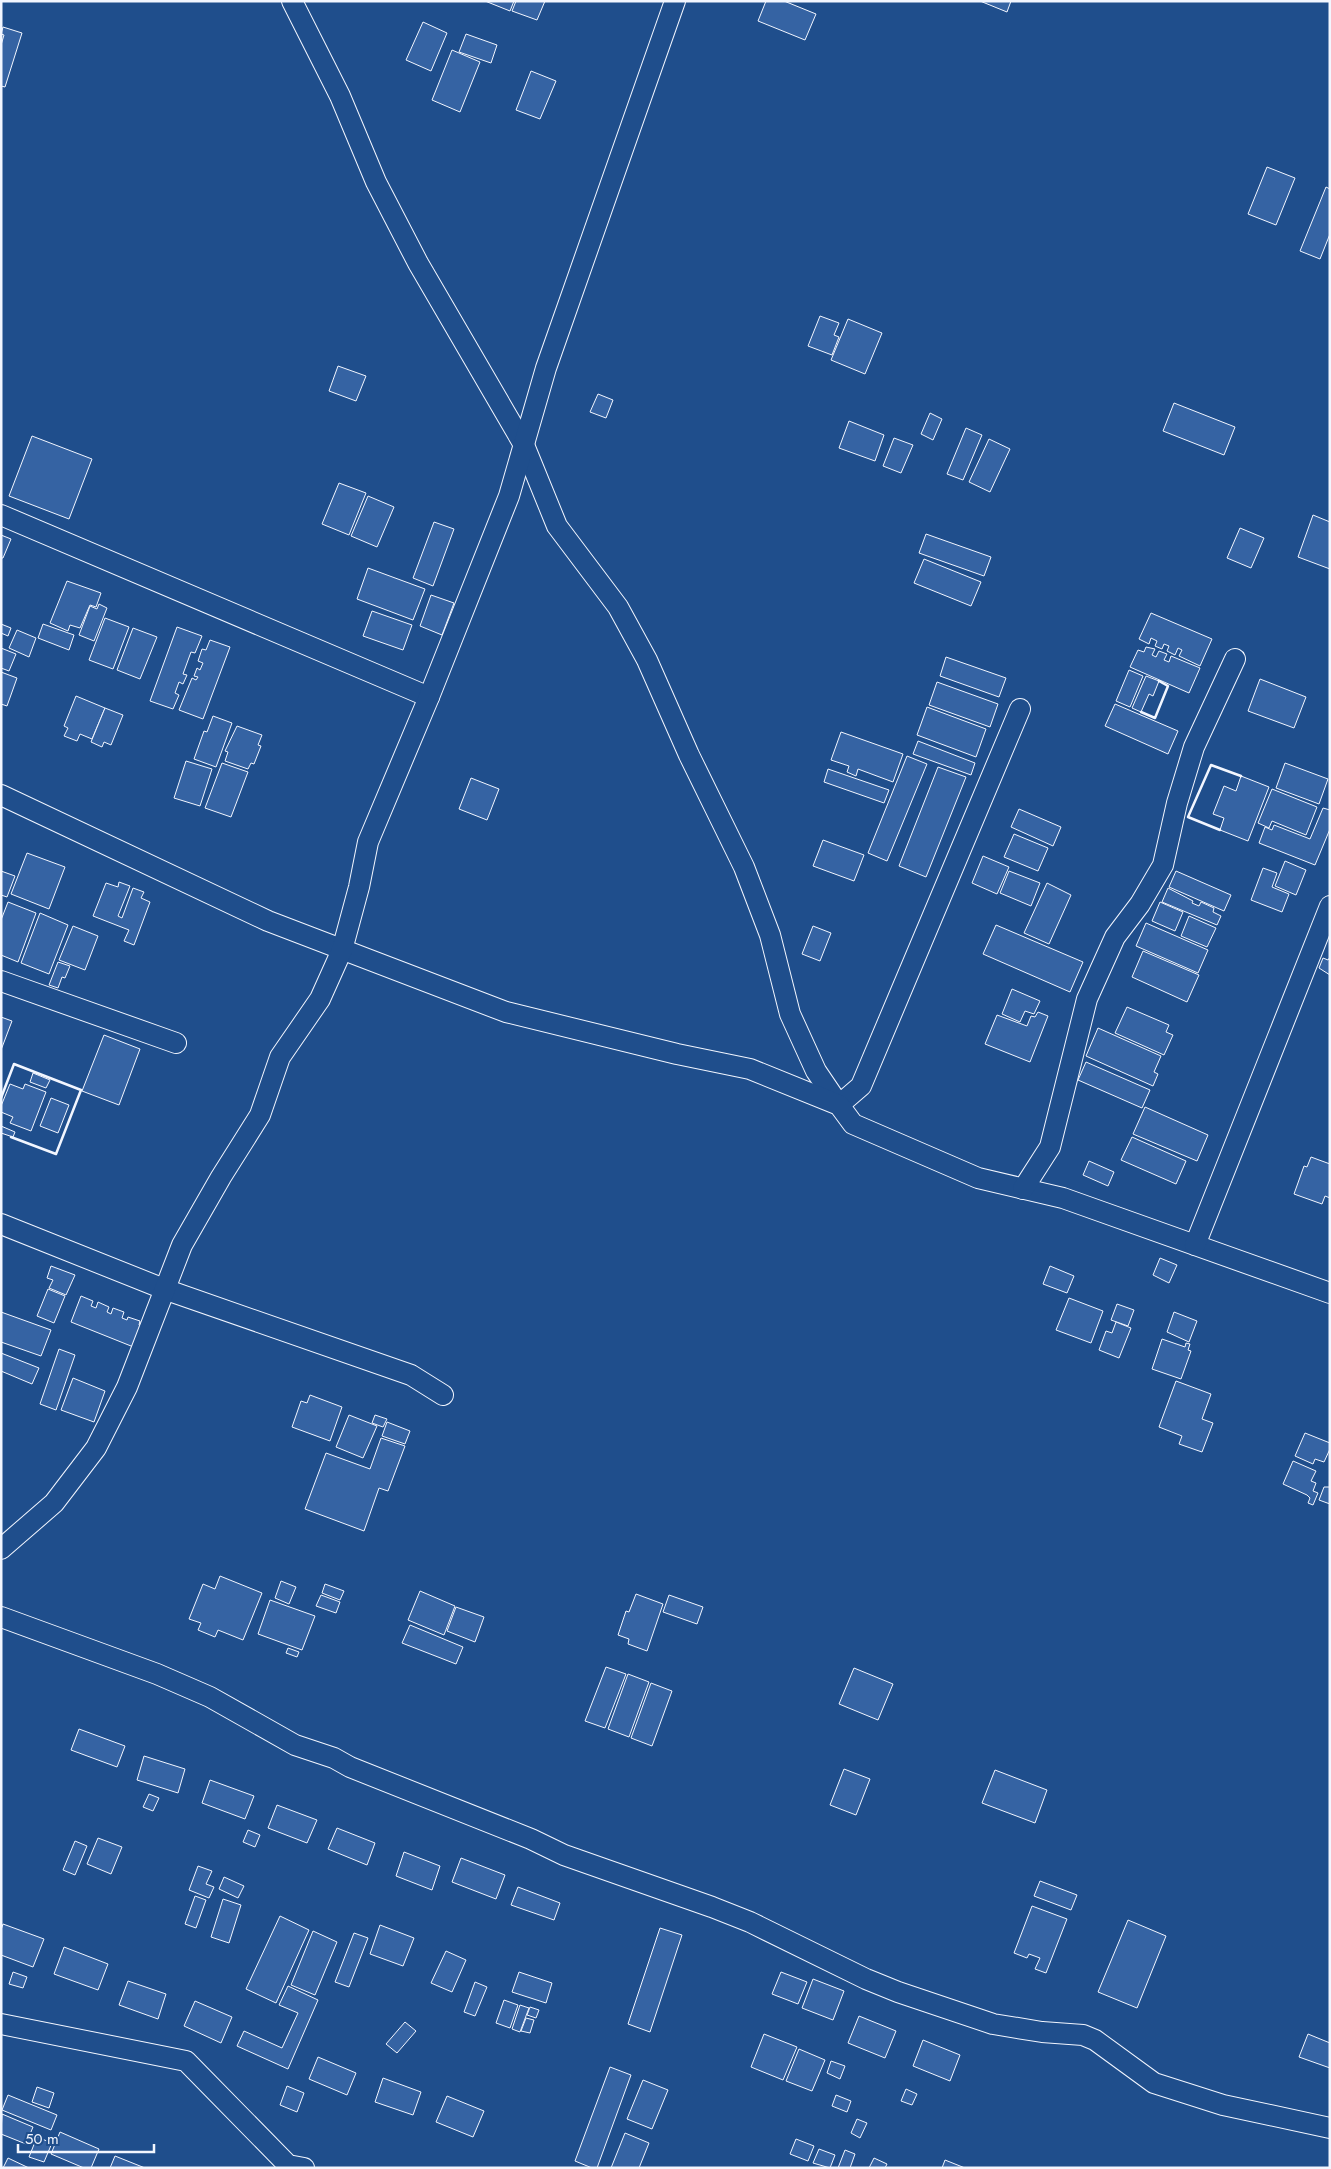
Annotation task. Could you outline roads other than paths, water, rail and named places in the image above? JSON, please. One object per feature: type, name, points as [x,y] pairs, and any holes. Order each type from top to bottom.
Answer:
[{"type":"street","points":[[292,1],[340,96],[376,182],[414,254],[524,445],[557,526],[618,607],[647,660],[689,755],[744,867],[770,935],[790,1014],[816,1071],[853,1124],[886,1140],[978,1178],[1063,1198],[1330,1293]]},
{"type":"street","points":[[1,1549],[54,1503],[96,1448],[127,1387],[182,1245],[221,1177],[260,1115],[280,1056],[320,999],[342,950],[359,886],[368,842],[429,697],[509,496],[546,368],[675,1]]},
{"type":"street","points":[[1,515],[429,697]]},
{"type":"street","points":[[1023,1188],[1050,1147],[1087,999],[1115,937],[1140,904],[1163,865],[1177,803],[1194,747],[1235,659]]},
{"type":"street","points":[[839,1105],[861,1086],[1020,709]]},
{"type":"street","points":[[1,795],[268,921],[506,1012],[677,1054],[750,1069],[839,1105]]},
{"type":"street","points":[[1195,1246],[1330,906]]},
{"type":"street","points":[[1,981],[176,1042]]},
{"type":"street","points":[[1,1224],[164,1289],[411,1376],[443,1395]]},
{"type":"street","points":[[1,1617],[157,1674],[210,1697],[295,1745],[334,1758],[350,1767],[531,1839],[564,1855],[750,1922],[898,1992],[993,2024],[1042,2032],[1083,2035],[1095,2040],[1154,2083],[1223,2105],[1330,2128]]},
{"type":"street","points":[[1,2024],[186,2061],[288,2165],[304,2168]]}]
